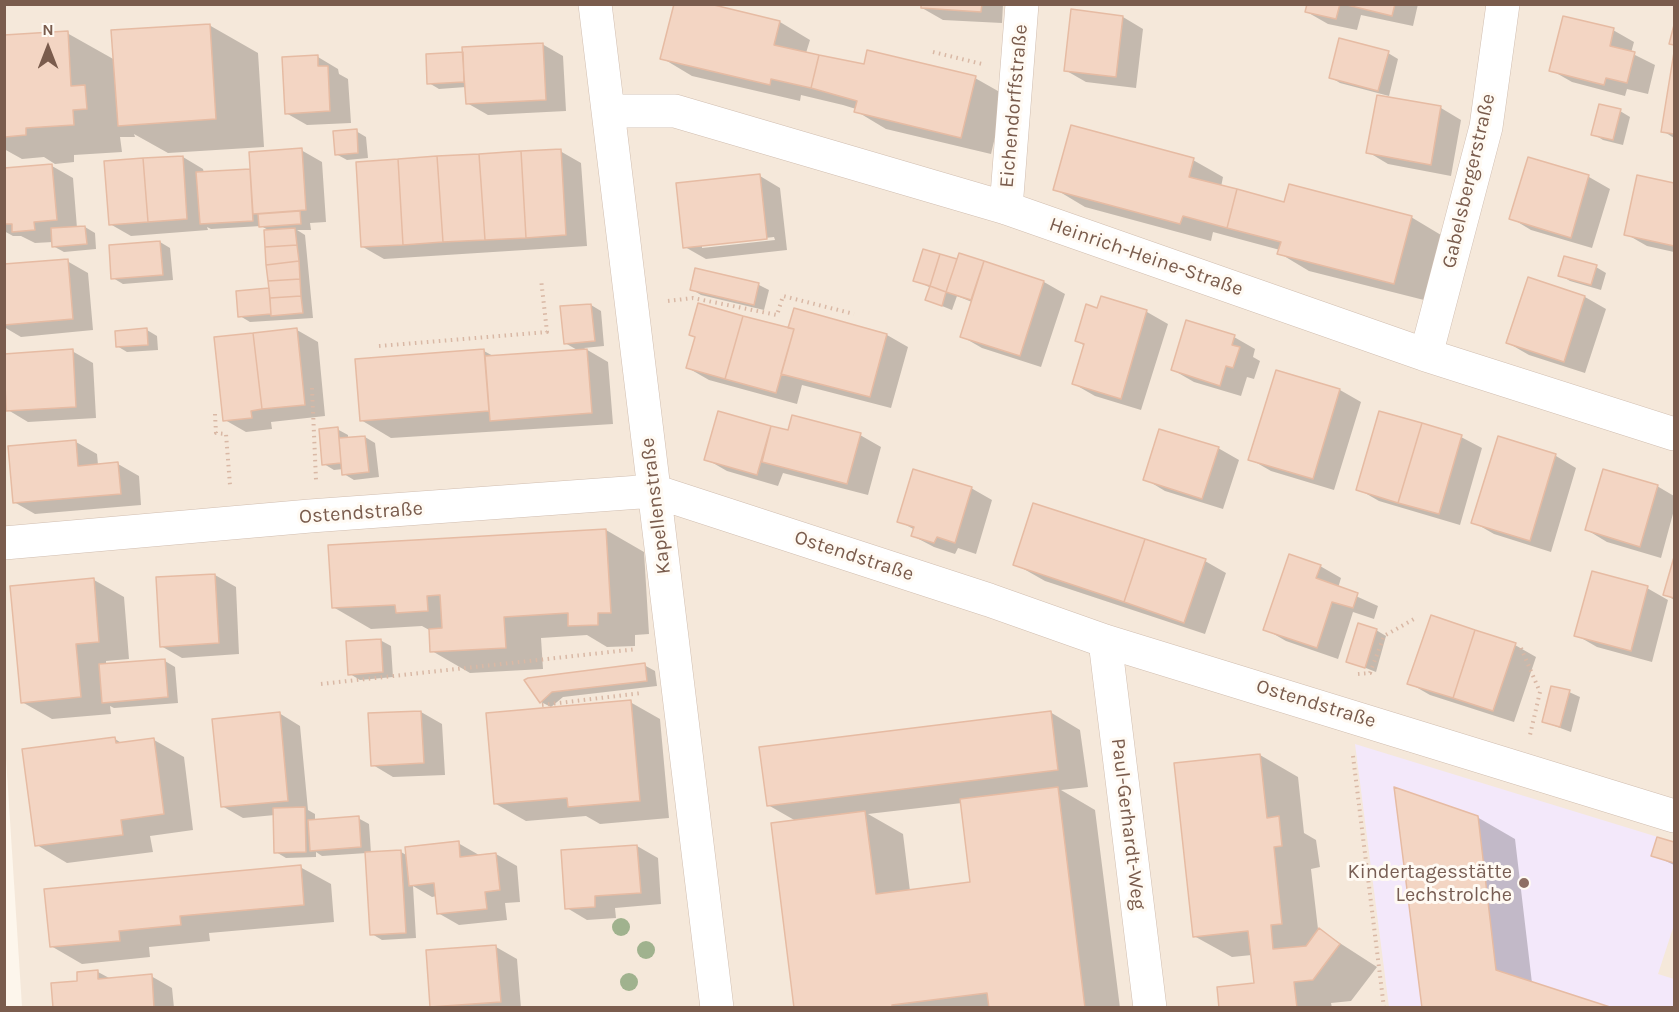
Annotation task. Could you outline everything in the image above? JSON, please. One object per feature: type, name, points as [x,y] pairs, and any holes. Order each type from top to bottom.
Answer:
[{"type":"street","name":"Kapellenstraße","points":[[595,4],[610,111],[717,1008]]},
{"type":"street","name":"Eichendorffstraße","points":[[1006,208],[1022,4]]},
{"type":"street","name":"Gabelsbergerstraße","points":[[1426,355],[1486,127],[1503,4]]},
{"type":"street","name":"Heinrich-Heine-Straße","points":[[610,111],[675,111],[1006,208],[1426,355],[1674,434]]},
{"type":"street","name":"Ostendstraße","points":[[4,543],[318,516],[654,491],[988,600],[1105,641],[1347,713],[1674,816]]},
{"type":"street","name":"Paul-Gerhardt-Weg","points":[[1105,641],[1150,1008]]},
{"type":"path","points":[[933,52],[1017,72]]},
{"type":"path","points":[[379,346],[547,332],[541,279]]},
{"type":"path","points":[[632,307],[693,298],[777,315],[783,296],[854,314]]},
{"type":"path","points":[[312,388],[312,429],[318,516]]},
{"type":"path","points":[[214,414],[216,433],[226,434],[233,523]]},
{"type":"path","points":[[1358,674],[1370,673],[1384,636],[1414,620]]},
{"type":"path","points":[[321,684],[673,645]]},
{"type":"path","points":[[1521,648],[1540,692],[1522,767]]},
{"type":"path","points":[[542,705],[679,689]]},
{"type":"path","points":[[1347,713],[1384,1008]]},
{"type":"shaded area","points":[[4,5],[1674,5],[1674,1007],[22,1007],[4,727]]},
{"type":"shaded area","name":"Kindertagesstätte Lechstrolche","points":[[1355,744],[1674,842],[1674,925],[1658,974],[1674,979],[1674,1007],[1389,1007]]},
{"type":"building","points":[[674,4],[710,4],[780,21],[774,45],[819,55],[811,88],[771,79],[770,85],[660,59]]},
{"type":"building","points":[[921,4],[982,4],[981,12],[921,8]]},
{"type":"building","points":[[1307,4],[1340,4],[1336,19],[1305,12]]},
{"type":"building","points":[[1343,4],[1395,4],[1392,16]]},
{"type":"building","points":[[1071,9],[1123,16],[1116,77],[1064,71]]},
{"type":"building","points":[[1563,16],[1614,28],[1610,46],[1635,52],[1627,83],[1606,78],[1604,85],[1549,71]]},
{"type":"building","points":[[210,24],[216,119],[118,126],[111,30]]},
{"type":"building","points":[[1674,25],[1674,45],[1669,44]]},
{"type":"building","points":[[68,31],[71,86],[85,85],[87,109],[73,110],[74,125],[26,128],[26,135],[5,137],[4,35]]},
{"type":"building","points":[[1339,38],[1389,51],[1378,91],[1329,78]]},
{"type":"building","points":[[543,43],[546,100],[466,104],[462,47]]},
{"type":"building","points":[[867,50],[976,76],[961,138],[854,112],[857,101],[811,88],[819,55],[864,64]]},
{"type":"building","points":[[463,52],[464,82],[427,84],[426,54]]},
{"type":"building","points":[[1674,52],[1674,134],[1661,132]]},
{"type":"building","points":[[318,55],[318,66],[328,66],[330,111],[285,114],[282,57]]},
{"type":"building","points":[[1377,95],[1441,106],[1431,165],[1366,153]]},
{"type":"building","points":[[1599,104],[1621,109],[1613,140],[1591,135]]},
{"type":"building","points":[[1071,125],[1194,158],[1189,177],[1237,189],[1227,228],[1183,216],[1180,224],[1053,190]]},
{"type":"building","points":[[357,129],[358,153],[335,155],[333,131]]},
{"type":"building","points":[[302,148],[306,210],[253,214],[249,152]]},
{"type":"building","points":[[561,149],[566,235],[526,238],[521,151]]},
{"type":"building","points":[[521,151],[526,238],[485,240],[479,154]]},
{"type":"building","points":[[479,154],[485,240],[443,242],[437,156]]},
{"type":"building","points":[[183,156],[187,219],[148,222],[143,158]]},
{"type":"building","points":[[437,156],[443,242],[403,245],[398,159]]},
{"type":"building","points":[[1528,157],[1589,175],[1571,238],[1509,219]]},
{"type":"building","points":[[143,158],[148,222],[109,225],[104,161]]},
{"type":"building","points":[[398,159],[403,245],[361,247],[356,162]]},
{"type":"building","points":[[52,164],[57,220],[34,222],[35,230],[12,232],[12,224],[4,224],[4,168]]},
{"type":"building","points":[[250,169],[253,221],[200,224],[196,172]]},
{"type":"building","points":[[760,174],[767,239],[683,248],[676,183]]},
{"type":"building","points":[[1637,175],[1674,183],[1674,246],[1624,235]]},
{"type":"building","points":[[1289,184],[1412,216],[1394,284],[1277,254],[1281,242],[1227,228],[1237,189],[1284,202]]},
{"type":"building","points":[[300,211],[301,224],[259,227],[258,214]]},
{"type":"building","points":[[85,226],[87,244],[52,247],[51,228]]},
{"type":"building","points":[[295,228],[297,245],[265,247],[264,230]]},
{"type":"building","points":[[160,241],[163,275],[111,279],[109,245]]},
{"type":"building","points":[[297,245],[299,261],[266,265],[265,247]]},
{"type":"building","points":[[923,249],[940,254],[930,286],[913,281]]},
{"type":"building","points":[[959,253],[984,261],[971,300],[946,292]]},
{"type":"building","points":[[940,254],[957,259],[946,292],[930,286]]},
{"type":"building","points":[[1564,256],[1597,265],[1591,285],[1558,276]]},
{"type":"building","points":[[68,259],[73,319],[4,325],[4,264]]},
{"type":"building","points":[[299,261],[300,279],[268,281],[266,265]]},
{"type":"building","points":[[984,261],[1044,281],[1020,356],[960,337]]},
{"type":"building","points":[[695,268],[759,283],[754,305],[690,290]]},
{"type":"building","points":[[1528,277],[1585,296],[1564,362],[1506,343]]},
{"type":"building","points":[[300,279],[301,296],[270,298],[268,281]]},
{"type":"building","points":[[930,286],[946,292],[942,306],[925,300]]},
{"type":"building","points":[[269,288],[271,314],[238,317],[236,291]]},
{"type":"building","points":[[301,296],[303,313],[271,316],[270,298]]},
{"type":"building","points":[[1101,296],[1147,310],[1121,399],[1072,384],[1084,344],[1075,341],[1086,304],[1097,308]]},
{"type":"building","points":[[698,303],[743,316],[725,379],[686,368],[695,337],[689,335]]},
{"type":"building","points":[[591,304],[595,341],[564,344],[560,306]]},
{"type":"building","points":[[794,308],[887,334],[870,397],[781,374],[794,329],[788,328]]},
{"type":"building","points":[[743,316],[794,329],[776,393],[725,379]]},
{"type":"building","points":[[1186,320],[1235,335],[1232,345],[1240,347],[1233,368],[1226,366],[1220,386],[1171,370]]},
{"type":"building","points":[[147,328],[148,345],[116,347],[115,331]]},
{"type":"building","points":[[297,328],[305,405],[262,409],[253,333]]},
{"type":"building","points":[[253,333],[262,409],[251,411],[252,418],[223,421],[214,337]]},
{"type":"building","points":[[73,349],[76,407],[6,411],[4,354]]},
{"type":"building","points":[[484,349],[489,411],[360,421],[355,359]]},
{"type":"building","points":[[587,349],[592,413],[490,421],[485,356]]},
{"type":"building","points":[[1276,370],[1340,389],[1313,479],[1248,460]]},
{"type":"building","points":[[718,411],[771,426],[757,475],[704,460]]},
{"type":"building","points":[[1379,411],[1422,423],[1398,503],[1356,490]]},
{"type":"building","points":[[792,415],[861,433],[847,484],[762,462],[771,426],[788,430]]},
{"type":"building","points":[[1422,423],[1462,435],[1439,514],[1398,503]]},
{"type":"building","points":[[338,427],[341,463],[322,465],[319,429]]},
{"type":"building","points":[[1159,429],[1219,447],[1202,499],[1143,480]]},
{"type":"building","points":[[365,436],[369,472],[342,475],[339,438]]},
{"type":"building","points":[[1498,436],[1556,454],[1530,541],[1471,523]]},
{"type":"building","points":[[76,440],[78,466],[118,462],[121,494],[13,503],[8,446]]},
{"type":"building","points":[[913,469],[972,487],[955,543],[937,537],[934,543],[911,536],[914,527],[897,522]]},
{"type":"building","points":[[1603,469],[1658,485],[1640,547],[1585,530]]},
{"type":"building","points":[[1033,503],[1145,539],[1124,602],[1013,565]]},
{"type":"building","points":[[606,529],[611,613],[598,613],[598,625],[568,626],[568,613],[504,617],[506,648],[430,652],[429,629],[442,628],[440,595],[427,596],[428,611],[396,613],[395,605],[332,608],[328,545]]},
{"type":"building","points":[[1145,539],[1206,559],[1184,623],[1124,602]]},
{"type":"building","points":[[1289,554],[1321,565],[1316,578],[1358,593],[1353,608],[1332,602],[1317,648],[1263,630]]},
{"type":"building","points":[[1674,557],[1674,598],[1663,595]]},
{"type":"building","points":[[1592,571],[1648,586],[1631,651],[1574,636]]},
{"type":"building","points":[[215,574],[219,643],[160,647],[156,577]]},
{"type":"building","points":[[94,578],[99,642],[76,644],[81,697],[21,703],[10,586]]},
{"type":"building","points":[[1431,615],[1475,630],[1453,698],[1407,684]]},
{"type":"building","points":[[1358,623],[1377,629],[1365,668],[1346,662]]},
{"type":"building","points":[[1475,630],[1516,643],[1493,711],[1453,698]]},
{"type":"building","points":[[381,639],[383,672],[348,675],[346,641]]},
{"type":"building","points":[[165,659],[168,697],[102,703],[99,664]]},
{"type":"building","points":[[645,663],[647,681],[552,692],[540,703],[524,680],[528,678]]},
{"type":"building","points":[[1551,686],[1570,690],[1560,727],[1542,722]]},
{"type":"building","points":[[631,700],[640,801],[568,807],[567,798],[494,804],[486,713]]},
{"type":"building","points":[[421,711],[424,763],[371,766],[368,713]]},
{"type":"building","points":[[1051,711],[1058,770],[767,806],[759,747]]},
{"type":"building","points":[[280,712],[288,801],[221,807],[212,719]]},
{"type":"building","points":[[115,737],[116,743],[154,738],[164,814],[121,820],[123,835],[35,846],[22,749]]},
{"type":"building","points":[[1260,754],[1267,818],[1279,816],[1282,846],[1274,847],[1282,924],[1271,925],[1273,949],[1306,946],[1319,928],[1340,944],[1313,980],[1294,982],[1297,1008],[1219,1008],[1217,987],[1254,983],[1248,931],[1193,937],[1174,763]]},
{"type":"building","points":[[1058,787],[1085,1008],[989,1008],[987,993],[892,1005],[892,1008],[794,1008],[771,823],[865,811],[876,894],[970,882],[960,799]]},
{"type":"building","points":[[1394,787],[1478,816],[1496,970],[1613,1008],[1422,1008]]},
{"type":"building","points":[[305,807],[306,852],[274,853],[273,808]]},
{"type":"building","points":[[359,816],[361,847],[310,851],[308,820]]},
{"type":"building","points":[[1657,837],[1674,842],[1674,863],[1651,856]]},
{"type":"building","points":[[459,841],[460,857],[496,853],[500,890],[485,892],[487,909],[437,914],[434,883],[409,886],[405,847]]},
{"type":"building","points":[[637,845],[641,893],[595,896],[595,907],[565,909],[561,850]]},
{"type":"building","points":[[401,850],[406,933],[370,935],[365,852]]},
{"type":"building","points":[[301,865],[304,905],[180,916],[181,925],[119,931],[120,941],[50,947],[44,889]]},
{"type":"building","points":[[496,945],[501,1002],[430,1007],[426,950]]},
{"type":"building","points":[[98,970],[98,979],[152,974],[154,1008],[53,1008],[51,983],[77,981],[77,972]]},
{"type":"place","name":"Kindertagesstätte Lechstrolche","points":[[1524,883]]}]
